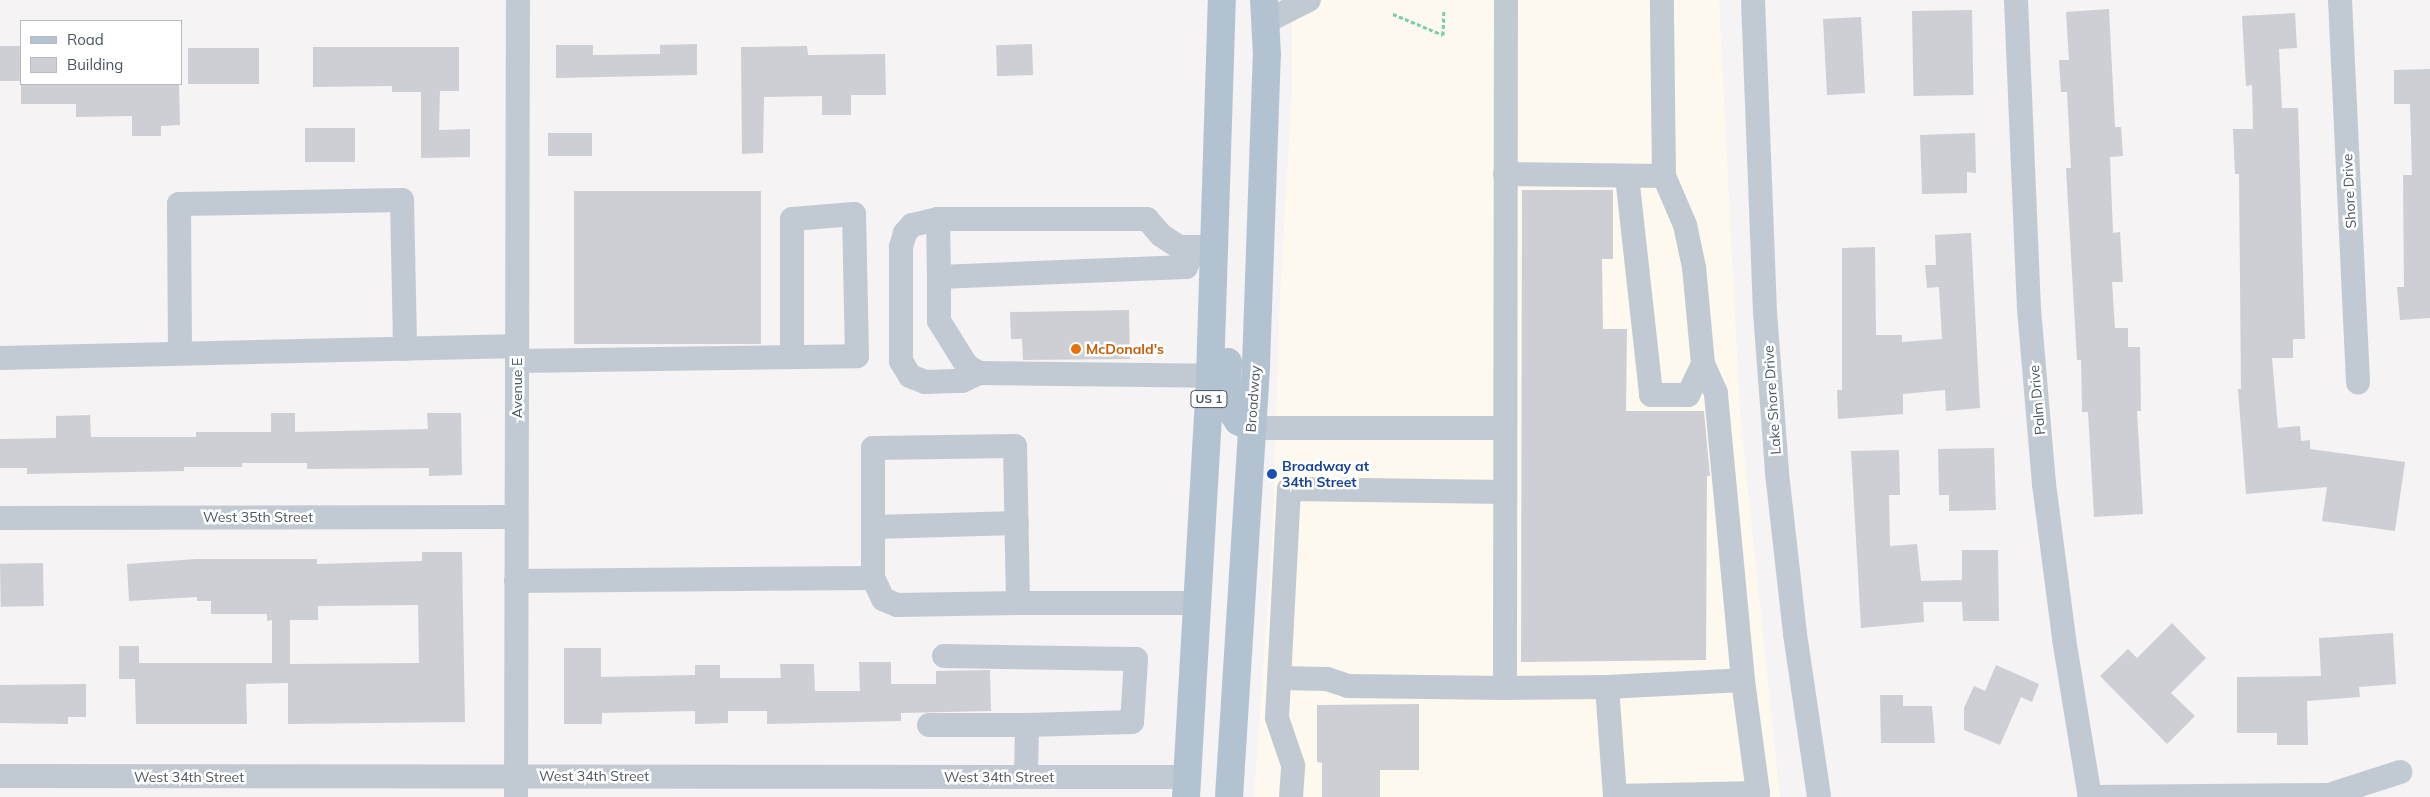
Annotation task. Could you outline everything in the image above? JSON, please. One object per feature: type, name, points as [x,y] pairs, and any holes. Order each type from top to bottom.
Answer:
[{"type":"main road","name":"US 1","points":[[1190,790],[1196,603],[1210,376],[1205,247],[1219,175],[1222,0]]},
{"type":"main road","name":"Broadway","points":[[1229,797],[1251,428],[1264,165],[1264,11]]},
{"type":"main road","points":[[1219,175],[1229,182],[1236,201],[1228,402],[1234,417],[1251,428]]},
{"type":"street","name":"Avenue E","points":[[516,787],[518,0]]},
{"type":"street","points":[[1264,11],[1309,0]]},
{"type":"street","points":[[1505,688],[1506,0]]},
{"type":"street","points":[[1608,687],[1615,796],[1758,793],[1743,680],[1716,393],[1703,364],[1694,267],[1685,225],[1664,176],[1662,0]]},
{"type":"street","name":"Lake Shore Drive","points":[[1753,0],[1765,312],[1777,473],[1795,634],[1819,797]]},
{"type":"street","name":"Palm Drive","points":[[2016,0],[2029,309],[2044,484],[2064,639],[2092,797]]},
{"type":"street","name":"Shore Drive","points":[[2340,0],[2358,383]]},
{"type":"street","points":[[1505,174],[1664,176]]},
{"type":"street","points":[[1627,176],[1651,395],[1688,395],[1703,364]]},
{"type":"street","points":[[180,352],[179,204],[402,200],[405,349]]},
{"type":"street","points":[[0,358],[180,352],[405,349],[517,354],[792,356],[857,356],[854,214],[792,218],[792,356]]},
{"type":"street","points":[[1205,247],[1179,247],[1161,235],[1147,219],[938,219],[912,225],[905,233],[901,247],[901,361],[910,376],[925,382],[962,380],[979,373],[1210,376]]},
{"type":"street","points":[[938,219],[939,321],[967,366],[979,373]]},
{"type":"street","points":[[939,277],[1186,266],[1205,247]]},
{"type":"street","points":[[1251,428],[1505,428]]},
{"type":"street","points":[[1018,603],[1015,446],[874,448],[874,578],[883,599],[897,605],[1196,603]]},
{"type":"street","points":[[1291,797],[1293,765],[1277,718],[1289,489],[1505,492]]},
{"type":"street","name":"West 35th Street","points":[[0,518],[516,517]]},
{"type":"street","points":[[874,527],[1017,523]]},
{"type":"street","points":[[516,581],[874,578]]},
{"type":"street","points":[[930,725],[1132,722],[1136,659],[944,656]]},
{"type":"street","points":[[1280,678],[1327,679],[1348,686],[1505,688],[1608,687],[1743,680]]},
{"type":"street","points":[[1019,784],[1027,725]]},
{"type":"street","points":[[2092,797],[2328,795],[2400,772]]},
{"type":"street","name":"West 34th Street","points":[[0,776],[516,787],[1019,784],[1190,790]]},
{"type":"path","points":[[1392,14],[1443,35],[1444,10]]},
{"type":"shaded area","points":[[1292,0],[1719,0],[1740,413],[1780,797],[1254,797],[1272,542],[1280,295],[1292,87]]},
{"type":"building","points":[[2109,9],[2115,127],[2121,127],[2123,156],[2110,157],[2113,233],[2120,232],[2123,282],[2112,282],[2115,328],[2128,328],[2128,347],[2140,347],[2141,411],[2137,411],[2143,514],[2094,517],[2088,412],[2082,412],[2081,360],[2077,360],[2066,168],[2071,168],[2067,92],[2061,92],[2059,60],[2069,60],[2066,12]]},
{"type":"building","points":[[1972,10],[1973,95],[1913,96],[1912,11]]},
{"type":"building","points":[[2295,13],[2297,48],[2279,49],[2282,108],[2298,108],[2305,339],[2293,339],[2293,358],[2272,358],[2278,428],[2300,426],[2301,441],[2310,440],[2310,449],[2405,462],[2395,531],[2322,521],[2327,487],[2246,494],[2238,389],[2241,389],[2239,174],[2235,174],[2233,129],[2253,129],[2252,85],[2246,86],[2242,16]]},
{"type":"building","points":[[1861,17],[1865,93],[1827,95],[1823,19]]},
{"type":"building","points":[[697,44],[697,75],[556,78],[556,45],[593,45],[593,55],[660,54],[660,45]]},
{"type":"building","points":[[1032,44],[1033,75],[997,76],[996,45]]},
{"type":"building","points":[[0,46],[20,46],[20,81],[0,81]]},
{"type":"building","points":[[807,46],[808,55],[885,54],[886,95],[851,95],[851,115],[822,115],[822,96],[764,97],[763,153],[742,154],[741,47]]},
{"type":"building","points":[[313,47],[459,47],[459,91],[440,91],[439,130],[470,129],[470,157],[421,158],[421,92],[392,92],[392,86],[313,87]]},
{"type":"building","points":[[188,48],[259,48],[259,84],[188,84]]},
{"type":"building","points":[[2430,69],[2430,318],[2400,320],[2397,287],[2404,287],[2403,175],[2412,175],[2410,104],[2394,104],[2394,70]]},
{"type":"building","points":[[21,85],[179,85],[180,125],[161,126],[161,136],[132,136],[132,116],[76,117],[76,104],[21,104]]},
{"type":"building","points":[[305,128],[355,128],[355,162],[305,162]]},
{"type":"building","points":[[548,133],[592,133],[592,156],[548,156]]},
{"type":"building","points":[[1975,133],[1976,173],[1967,172],[1967,193],[1922,194],[1920,135]]},
{"type":"building","points":[[1522,190],[1613,190],[1613,259],[1602,259],[1603,329],[1627,329],[1626,411],[1704,411],[1710,476],[1707,476],[1706,660],[1521,662]]},
{"type":"building","points":[[574,191],[761,191],[761,344],[574,344]]},
{"type":"building","points":[[1971,233],[1980,408],[1946,411],[1945,390],[1903,394],[1903,414],[1838,419],[1837,390],[1842,390],[1842,248],[1875,247],[1876,335],[1902,335],[1902,342],[1942,339],[1939,287],[1927,288],[1925,265],[1936,265],[1935,235]]},
{"type":"building","name":"McDonald's","points":[[1129,310],[1130,359],[1023,360],[1022,339],[1011,339],[1010,312]]},
{"type":"building","points":[[271,413],[295,413],[295,432],[428,429],[427,413],[461,413],[462,475],[429,476],[429,468],[307,469],[307,463],[242,463],[242,467],[184,467],[184,471],[27,474],[27,468],[0,468],[0,439],[56,438],[56,416],[90,415],[91,437],[196,437],[196,432],[271,432]]},
{"type":"building","points":[[1994,448],[1996,510],[1949,511],[1949,495],[1939,495],[1938,449]]},
{"type":"building","points":[[1899,450],[1900,495],[1889,495],[1890,546],[1917,544],[1921,581],[1962,580],[1962,550],[1998,550],[1999,621],[1963,621],[1962,602],[1923,602],[1924,622],[1861,628],[1851,451]]},
{"type":"building","points":[[422,552],[462,552],[465,722],[288,724],[288,683],[246,684],[247,724],[136,724],[135,679],[119,679],[119,646],[139,646],[139,663],[272,663],[272,620],[267,621],[267,614],[211,614],[211,601],[197,601],[197,597],[129,601],[127,564],[196,559],[317,559],[317,564],[422,561]],"holes":[[[418,605],[419,663],[290,664],[290,620],[318,620],[318,606]]]},
{"type":"building","points":[[43,563],[44,606],[1,607],[0,564]]},
{"type":"building","points":[[2172,623],[2206,658],[2171,693],[2195,716],[2167,744],[2100,676],[2128,649],[2137,658]]},
{"type":"building","points":[[2393,633],[2396,684],[2359,687],[2360,697],[2307,701],[2308,745],[2277,745],[2277,733],[2237,733],[2237,677],[2321,676],[2319,638]]},
{"type":"building","points":[[564,648],[601,648],[601,677],[695,675],[695,665],[720,665],[720,678],[781,678],[780,664],[814,664],[815,691],[860,691],[859,662],[891,662],[891,684],[936,684],[936,671],[990,670],[991,711],[901,713],[901,721],[767,724],[767,711],[728,711],[728,723],[695,724],[695,711],[602,713],[602,724],[564,724]]},
{"type":"building","points":[[1996,665],[2039,684],[2032,702],[2021,697],[2000,745],[1964,730],[1964,708],[1974,686],[1985,691]]},
{"type":"building","points":[[86,684],[86,717],[68,717],[68,724],[0,723],[0,685]]},
{"type":"building","points":[[1880,695],[1903,695],[1903,706],[1932,706],[1935,743],[1881,743]]},
{"type":"building","points":[[1419,704],[1419,770],[1380,770],[1380,797],[1322,797],[1322,763],[1317,762],[1317,705]]},
{"type":"place","name":"McDonald's","points":[[1076,349]]},
{"type":"place","name":"Broadway at 34th Street","points":[[1272,474]]}]
